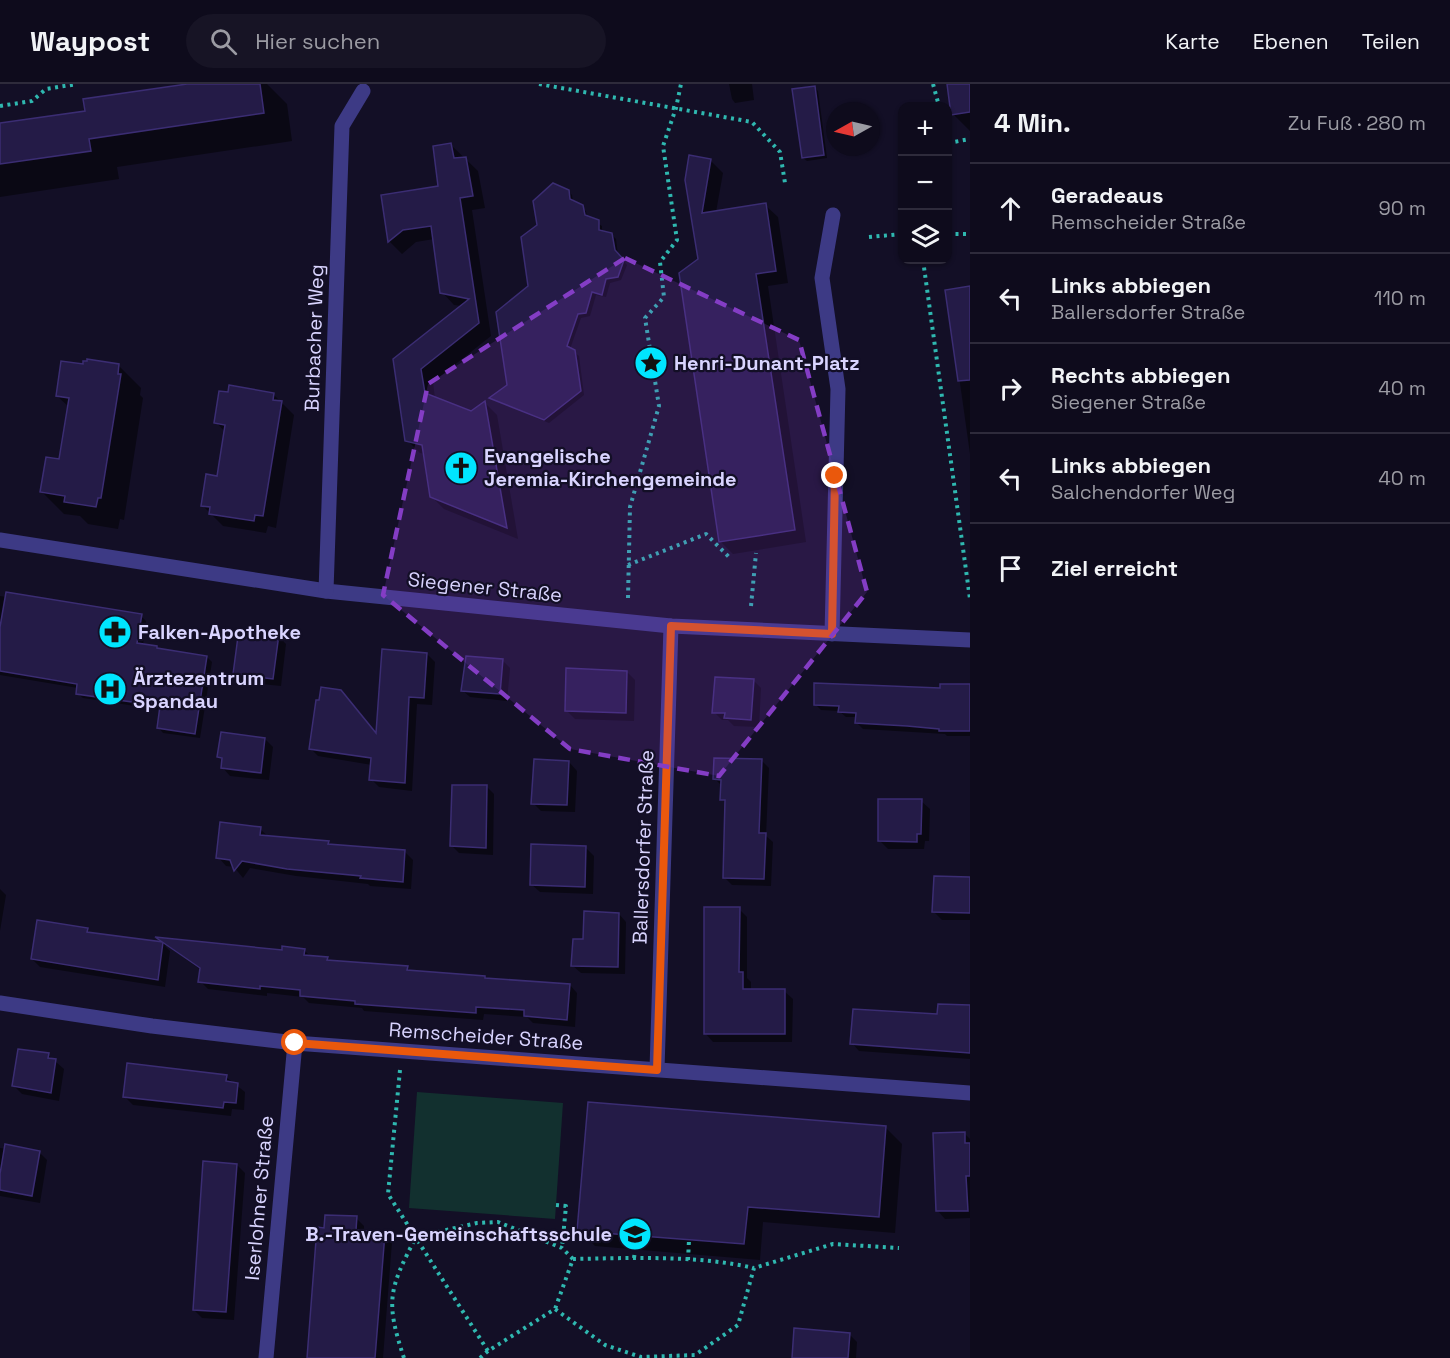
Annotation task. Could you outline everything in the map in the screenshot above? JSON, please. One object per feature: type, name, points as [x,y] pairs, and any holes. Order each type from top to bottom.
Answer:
[{"type":"street","name":"Burbacher Weg","points":[[326,591],[342,126],[363,91]]},
{"type":"street","points":[[832,634],[838,389],[822,278],[833,215]]},
{"type":"street","name":"Siegener Straße","points":[[0,540],[326,591],[671,626],[970,640]]},
{"type":"street","name":"Ballersdorfer Straße","points":[[657,1070],[671,626]]},
{"type":"street","name":"Remscheider Straße","points":[[0,1003],[152,1026],[295,1043],[970,1093]]},
{"type":"street","name":"Iserlohner Straße","points":[[266,1358],[295,1043]]},
{"type":"path","points":[[0,106],[32,101],[46,89],[77,84]]},
{"type":"path","points":[[539,84],[752,122],[780,152],[785,183]]},
{"type":"path","points":[[628,598],[630,507],[659,406],[645,318],[664,297],[660,262],[676,240],[663,146],[676,108],[681,84]]},
{"type":"path","points":[[933,84],[938,102]]},
{"type":"path","points":[[952,141],[970,139]]},
{"type":"path","points":[[869,237],[898,234]]},
{"type":"path","points":[[952,234],[970,234]]},
{"type":"path","points":[[924,264],[970,599]]},
{"type":"path","points":[[628,565],[706,534],[729,557]]},
{"type":"path","points":[[752,606],[756,553]]},
{"type":"path","points":[[400,1067],[388,1194],[488,1351]]},
{"type":"path","points":[[556,1205],[566,1206],[562,1248]]},
{"type":"path","points":[[404,1358],[395,1330],[391,1296],[398,1271],[416,1237],[477,1223],[498,1222],[562,1248],[573,1259],[634,1257],[688,1260],[754,1268],[833,1244],[899,1248]]},
{"type":"path","points":[[634,1257],[637,1236]]},
{"type":"path","points":[[688,1260],[689,1240]]},
{"type":"path","points":[[480,1358],[555,1309],[573,1259]]},
{"type":"path","points":[[555,1309],[605,1345],[641,1357],[695,1355],[738,1325],[754,1268]]},
{"type":"highlighted area","points":[[625,258],[799,340],[867,592],[719,776],[570,749],[383,595],[428,384]]},
{"type":"green space","points":[[417,1092],[563,1103],[555,1219],[409,1208]]},
{"type":"building","points":[[187,84],[260,84],[264,113],[89,139],[91,151],[0,164],[0,123],[85,111],[83,99]]},
{"type":"building","points":[[947,84],[970,84],[970,112],[952,115],[952,102],[949,102]]},
{"type":"building","points":[[815,86],[824,155],[802,158],[792,89]]},
{"type":"building","points":[[451,143],[454,158],[466,157],[473,196],[460,198],[479,323],[421,369],[425,393],[471,411],[485,401],[507,528],[430,497],[422,445],[405,441],[393,359],[469,299],[440,293],[431,226],[403,230],[388,242],[381,195],[438,186],[433,146]]},
{"type":"building","points":[[689,155],[711,159],[702,213],[766,203],[776,271],[756,274],[795,530],[719,542],[679,273],[698,259],[685,180]]},
{"type":"building","points":[[553,183],[569,190],[570,199],[583,205],[585,215],[599,220],[599,230],[612,233],[615,250],[624,260],[618,277],[606,279],[602,295],[592,292],[586,313],[578,314],[567,346],[575,350],[581,391],[544,420],[489,398],[507,385],[496,312],[528,286],[521,237],[537,225],[533,201]]},
{"type":"building","points":[[970,286],[970,380],[958,381],[945,290]]},
{"type":"building","points":[[87,359],[119,364],[118,374],[121,374],[101,498],[98,498],[96,507],[64,502],[65,496],[40,492],[46,457],[59,459],[69,398],[56,396],[61,361],[83,364],[83,361]]},
{"type":"building","points":[[229,385],[274,393],[273,400],[282,401],[263,516],[255,515],[254,521],[209,514],[210,507],[201,506],[206,474],[217,476],[225,425],[214,423],[219,391],[228,392]]},
{"type":"building","points":[[6,592],[142,614],[137,643],[207,656],[195,734],[157,728],[160,706],[76,694],[77,684],[0,671],[0,627]]},
{"type":"building","points":[[239,629],[279,634],[273,679],[233,674]]},
{"type":"building","points":[[382,649],[427,653],[424,698],[409,697],[405,783],[369,780],[371,758],[309,749],[316,700],[319,700],[321,687],[341,690],[376,733]]},
{"type":"building","points":[[466,656],[503,659],[500,694],[461,691]]},
{"type":"building","points":[[566,668],[627,671],[626,713],[565,711]]},
{"type":"building","points":[[715,677],[754,679],[751,720],[724,718],[725,713],[712,713]]},
{"type":"building","points":[[814,683],[940,688],[940,684],[970,684],[970,731],[939,731],[939,729],[855,723],[856,713],[838,712],[839,706],[814,705]]},
{"type":"building","points":[[221,732],[265,738],[261,773],[221,768],[222,758],[217,757]]},
{"type":"building","points":[[714,758],[762,759],[759,833],[766,833],[764,879],[723,878],[725,800],[720,800],[721,780],[713,779]]},
{"type":"building","points":[[534,759],[569,761],[567,805],[531,804]]},
{"type":"building","points":[[452,785],[487,785],[486,848],[450,846]]},
{"type":"building","points":[[878,799],[922,799],[921,834],[917,834],[917,842],[878,841]]},
{"type":"building","points":[[220,822],[261,827],[260,835],[329,841],[328,844],[405,850],[403,882],[287,869],[242,861],[234,871],[230,860],[216,858]]},
{"type":"building","points":[[531,844],[586,846],[585,887],[530,885]]},
{"type":"building","points":[[934,876],[970,877],[970,913],[932,912]]},
{"type":"building","points":[[704,907],[740,907],[739,972],[743,972],[743,989],[785,989],[785,1034],[704,1034]]},
{"type":"building","points":[[584,911],[619,913],[618,967],[571,966],[573,939],[583,939]]},
{"type":"building","points":[[37,920],[88,928],[87,932],[163,942],[158,980],[31,959]]},
{"type":"building","points":[[155,937],[282,950],[282,946],[305,949],[304,955],[328,957],[327,960],[408,966],[407,970],[485,976],[485,978],[570,984],[567,1020],[524,1016],[524,1010],[476,1007],[476,1013],[355,1004],[355,1001],[300,996],[300,990],[260,986],[260,989],[198,982],[200,968]]},
{"type":"building","points":[[938,1004],[970,1005],[970,1053],[850,1044],[853,1009],[937,1014]]},
{"type":"building","points":[[18,1049],[49,1053],[48,1058],[56,1059],[51,1093],[12,1086]]},
{"type":"building","points":[[127,1063],[227,1075],[226,1081],[238,1083],[236,1103],[224,1102],[223,1108],[123,1097]]},
{"type":"building","points":[[588,1102],[886,1126],[879,1217],[748,1207],[744,1244],[577,1231]]},
{"type":"building","points":[[965,1132],[965,1143],[970,1143],[970,1176],[966,1176],[968,1211],[936,1211],[933,1133]]},
{"type":"building","points":[[5,1144],[40,1151],[32,1196],[0,1190]]},
{"type":"building","points":[[203,1161],[237,1164],[226,1312],[193,1310]]},
{"type":"building","points":[[325,1215],[357,1216],[356,1230],[385,1233],[375,1358],[307,1358],[317,1227],[324,1228]]},
{"type":"building","points":[[794,1328],[850,1333],[848,1358],[792,1358]]},
{"type":"place","name":"Henri-Dunant-Platz","points":[[651,363]]},
{"type":"place","name":"Evangelische Jeremia-Kirchengemeinde","points":[[461,468]]},
{"type":"place","name":"Falken-Apotheke","points":[[115,632]]},
{"type":"place","name":"Ärztezentrum Spandau","points":[[110,689]]},
{"type":"place","name":"B.-Traven-Gemeinschaftsschule","points":[[635,1234]]},
{"type":"route","points":[[295,1043],[657,1070],[671,626],[832,634],[835,476]]}]
